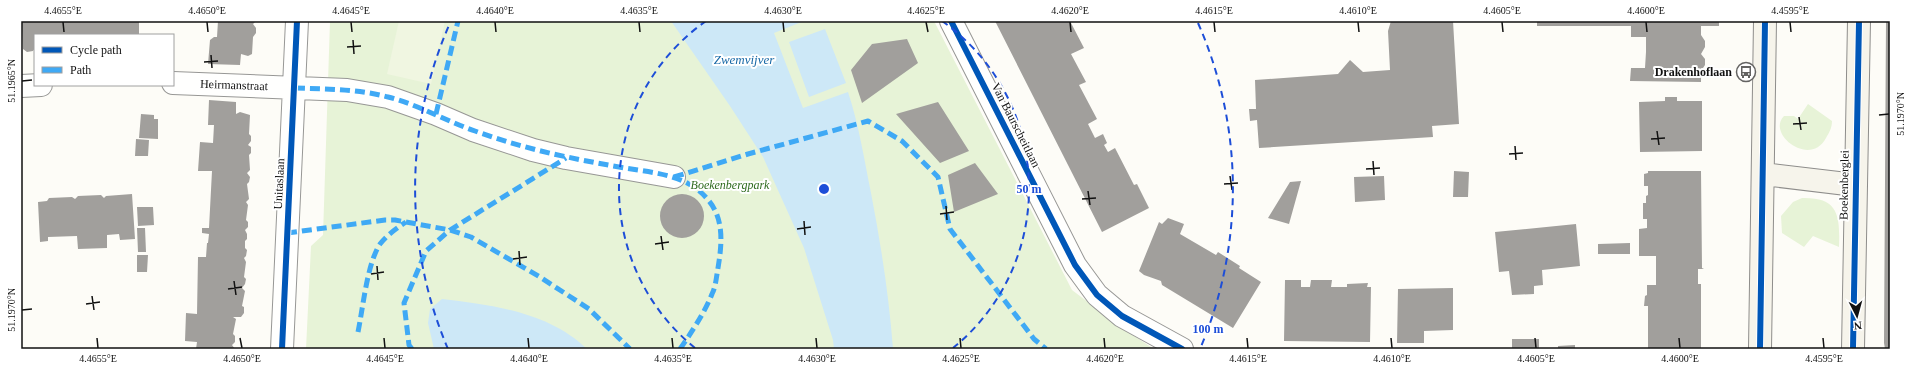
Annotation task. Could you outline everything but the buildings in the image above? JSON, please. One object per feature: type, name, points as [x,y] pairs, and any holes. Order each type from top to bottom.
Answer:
[{"type":"street","name":"Unitaslaan","points":[[282,349],[297,21]]},
{"type":"street","name":"Van Baurscheitlaan","points":[[951,21],[1075,265],[1097,295],[1122,316],[1182,349]]},
{"type":"street","points":[[1760,349],[1765,21]]},
{"type":"street","name":"Boekenberglei","points":[[1853,349],[1859,21]]},
{"type":"street","name":"Heirmanstraat","points":[[174,83],[347,90],[388,96],[473,130],[533,150],[566,158],[674,177]]},
{"type":"street","points":[[21,86],[34,85]]},
{"type":"street","points":[[1763,174],[1855,185]]},
{"type":"green space","name":"Boekenbergpark","points":[[330,21],[934,21],[1072,290],[1125,330],[1154,349],[306,349],[311,246],[323,235]]},
{"type":"green space","points":[[399,21],[445,21],[431,84],[387,74]]},
{"type":"green space","points":[[1808,104],[1832,121],[1831,128],[1826,138],[1819,146],[1810,150],[1801,149],[1792,145],[1785,139],[1781,131],[1780,123],[1784,116],[1794,116],[1798,119]]},
{"type":"green space","points":[[1802,198],[1824,201],[1835,210],[1839,226],[1839,247],[1813,236],[1804,247],[1782,233],[1781,216],[1793,202]]},
{"type":"water","name":"Zwemvijver","points":[[671,21],[804,21],[774,33],[803,108],[848,92],[861,142],[878,232],[887,290],[893,349],[834,349],[833,340],[804,248],[763,157],[730,106]]},
{"type":"water","points":[[825,29],[846,83],[809,97],[789,42]]},
{"type":"water","points":[[442,299],[481,304],[519,312],[555,326],[572,336],[587,349],[434,349],[428,323],[430,309]]},
{"type":"marked path","points":[[436,114],[458,21]]},
{"type":"marked path","points":[[295,88],[330,89],[377,94],[411,104],[464,127],[512,143],[568,157],[671,177],[682,180],[701,192],[709,201],[718,218],[721,236],[720,255],[713,292],[702,315],[680,349]]},
{"type":"marked path","points":[[674,177],[748,154],[868,121],[902,141],[938,177],[950,229],[1034,339],[1046,349]]},
{"type":"marked path","points":[[412,349],[409,345],[404,303],[426,251],[450,230],[566,158]]},
{"type":"marked path","points":[[287,233],[395,220],[450,230],[471,237],[540,277],[589,309],[630,349]]},
{"type":"marked path","points":[[358,332],[366,286],[376,253],[380,244],[406,222]]},
{"type":"cycle path","points":[[282,349],[297,21]]},
{"type":"cycle path","points":[[951,21],[1075,265],[1097,295],[1122,316],[1182,349]]},
{"type":"cycle path","points":[[1760,349],[1765,21]]},
{"type":"cycle path","points":[[1853,349],[1859,21]]},
{"type":"place","name":"Drakenhoflaan","points":[[1746,72]]}]
